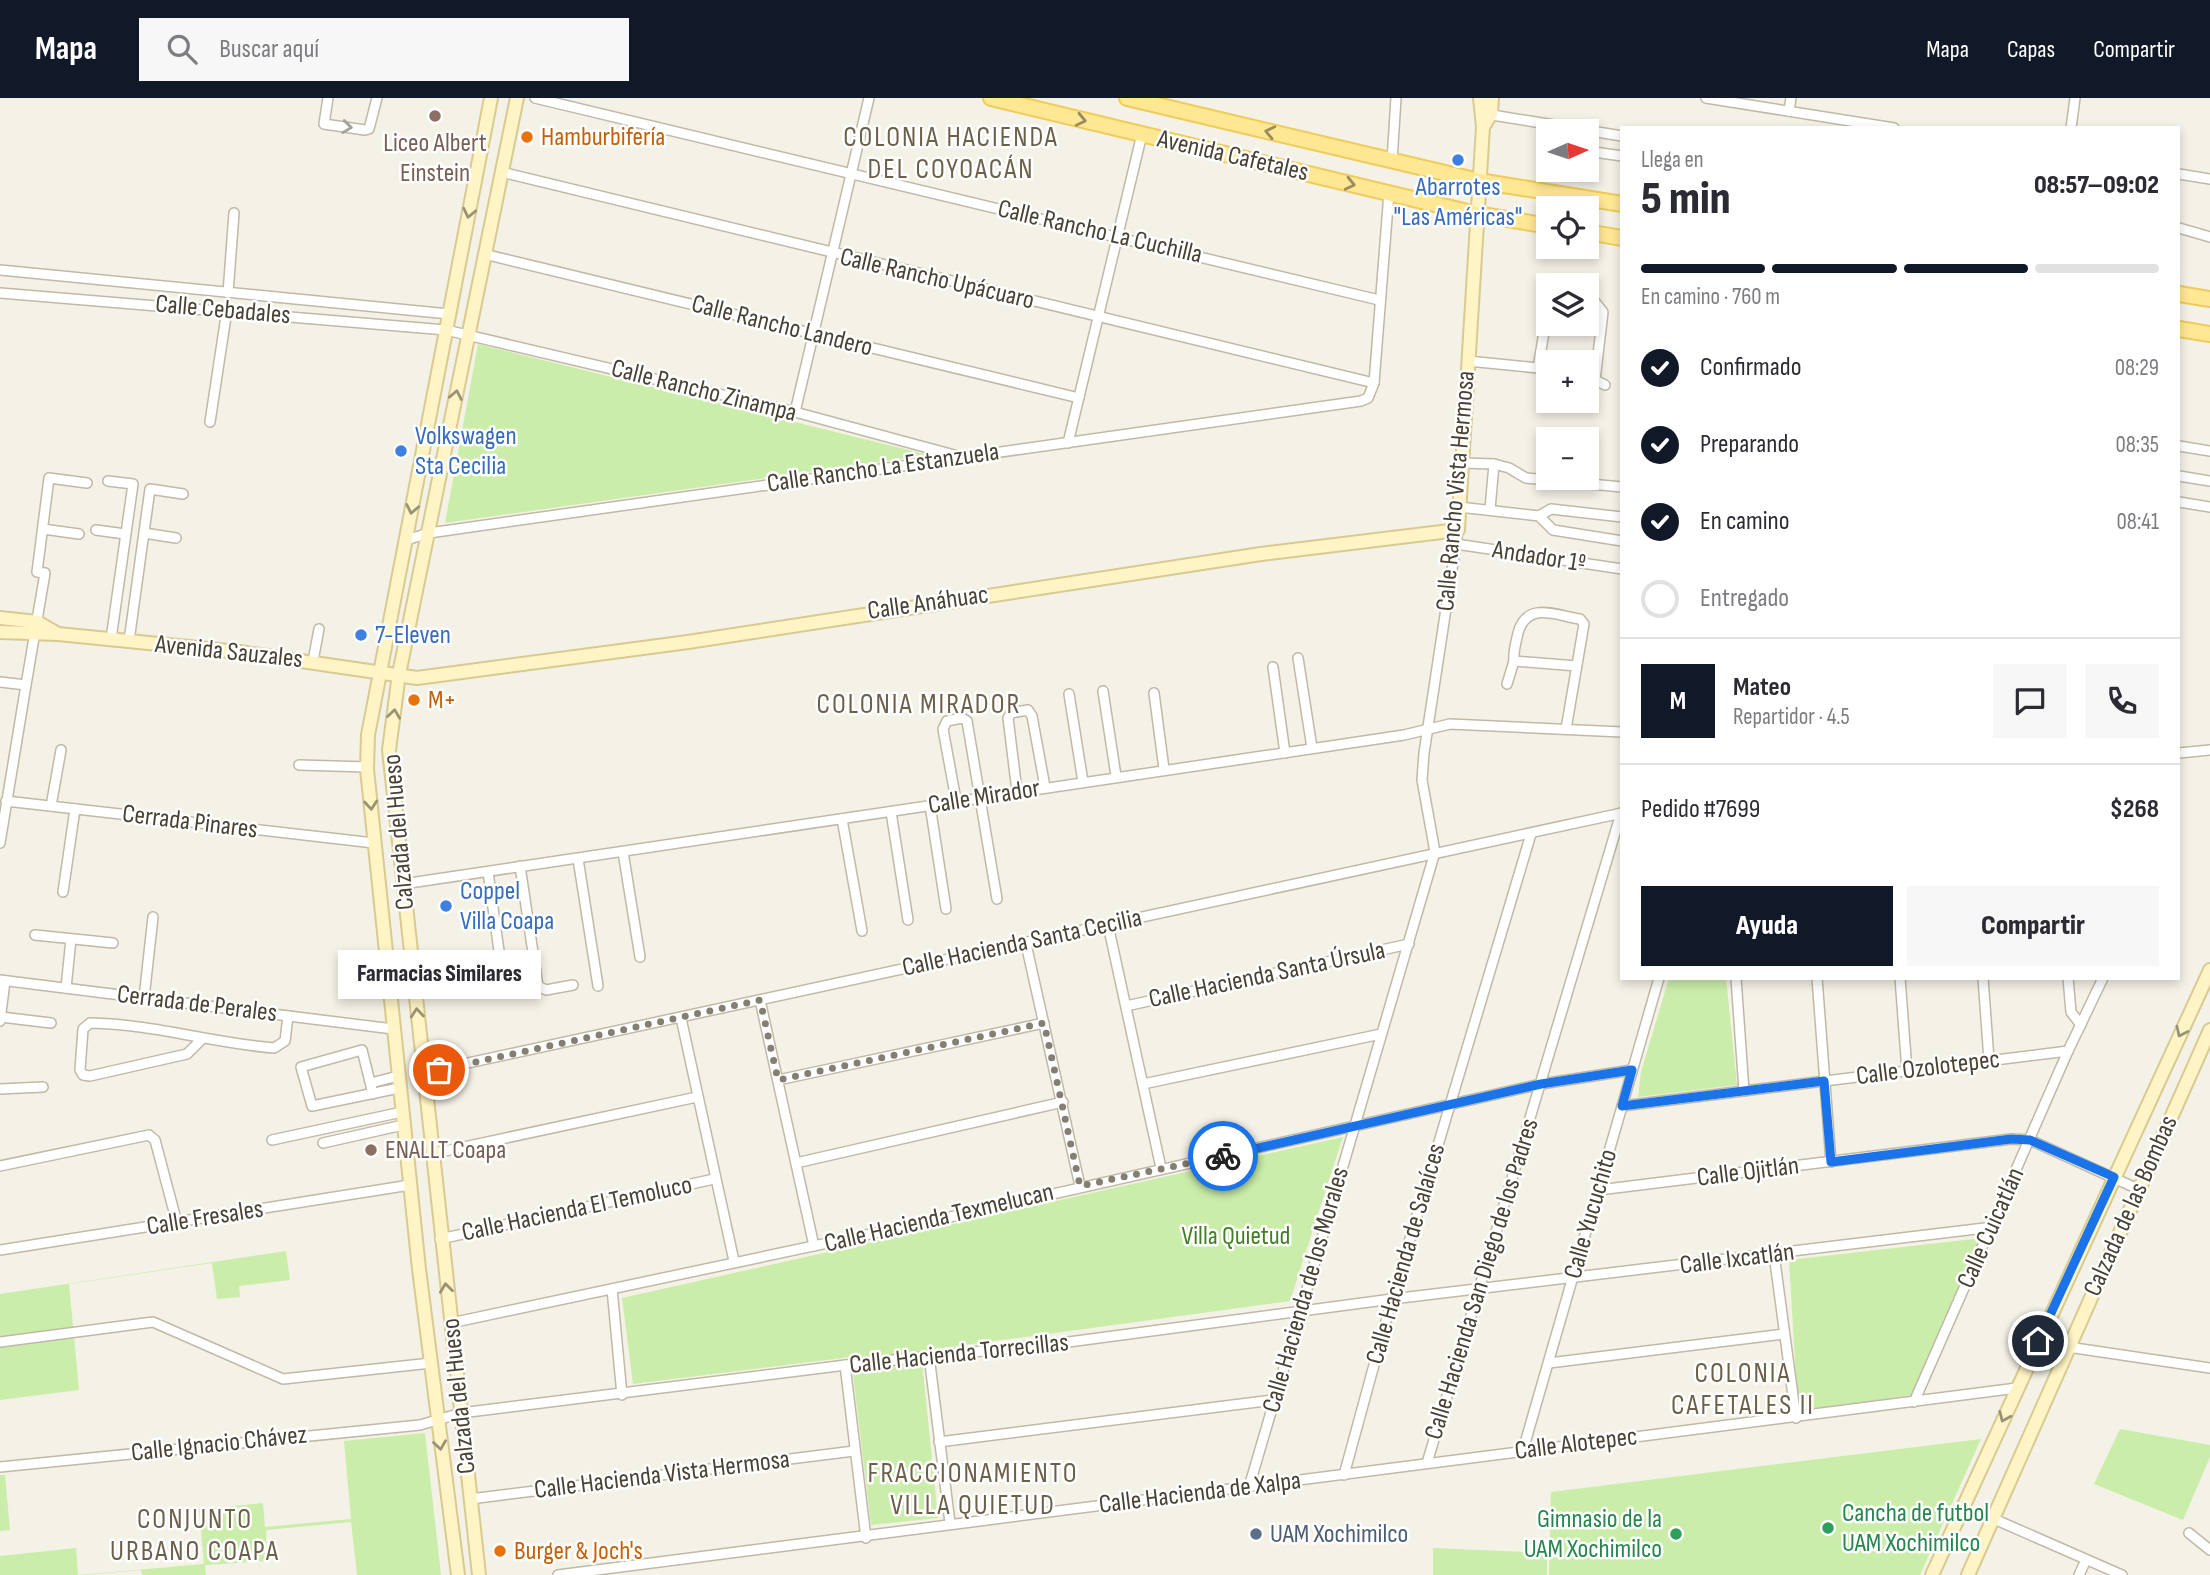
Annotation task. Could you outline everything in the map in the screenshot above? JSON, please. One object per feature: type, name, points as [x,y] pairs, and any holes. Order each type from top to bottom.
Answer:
[{"type":"main road","name":"Calzada del Hueso","points":[[458,1575],[402,1118],[374,843],[368,735],[492,98]]},
{"type":"main road","name":"Calzada del Hueso","points":[[479,1575],[440,1239],[389,750],[399,674],[517,98]]},
{"type":"main road","name":"Avenida Cafetales","points":[[990,98],[1476,214],[1536,224]]},
{"type":"main road","name":"Avenida Cafetales","points":[[1127,98],[1479,181],[1620,204]]},
{"type":"main road","name":"Calle Rancho Vista Hermosa","points":[[1480,98],[1485,113]]},
{"type":"main road","name":"Calle Rancho Vista Hermosa","points":[[1458,530],[1476,214],[1483,127],[1485,113],[1492,98]]},
{"type":"main road","points":[[1599,234],[1620,238]]},
{"type":"main road","points":[[2180,294],[2210,299]]},
{"type":"main road","points":[[2180,329],[2210,334]]},
{"type":"main road","name":"Calle Anáhuac","points":[[399,674],[417,678],[621,651],[1261,554],[1458,530]]},
{"type":"main road","name":"Avenida Sauzales","points":[[0,618],[37,622],[58,634]]},
{"type":"main road","name":"Avenida Sauzales","points":[[0,632],[111,639],[313,661],[399,674]]},
{"type":"main road","name":"Calzada de las Bombas","points":[[1932,1575],[2210,970]]},
{"type":"main road","name":"Calzada de las Bombas","points":[[1968,1575],[2210,1030]]},
{"type":"street","points":[[328,98],[324,124],[365,130],[372,122],[377,98]]},
{"type":"street","name":"Calle Rancho La Cuchilla","points":[[535,98],[1379,300]]},
{"type":"street","points":[[795,412],[869,98]]},
{"type":"street","points":[[1392,161],[1396,98]]},
{"type":"street","points":[[1706,98],[1882,126]]},
{"type":"street","points":[[1789,111],[1791,98]]},
{"type":"street","points":[[2071,126],[2075,98]]},
{"type":"street","points":[[1485,113],[1536,124]]},
{"type":"street","points":[[1600,133],[1620,136]]},
{"type":"street","points":[[1068,443],[1142,134]]},
{"type":"street","points":[[1600,153],[1620,156]]},
{"type":"street","name":"Calle Rancho Upácuaro","points":[[501,172],[1374,383]]},
{"type":"street","points":[[2180,174],[2210,179]]},
{"type":"street","points":[[1374,383],[1388,193]]},
{"type":"street","points":[[228,293],[234,213]]},
{"type":"street","points":[[2180,228],[2210,237]]},
{"type":"street","name":"Calle Rancho Landero","points":[[484,254],[1079,398]]},
{"type":"street","points":[[0,270],[449,314]]},
{"type":"street","name":"Calle Cebadales","points":[[0,293],[446,330]]},
{"type":"street","points":[[1599,307],[1603,312],[1599,335]]},
{"type":"street","points":[[385,324],[387,308]]},
{"type":"street","points":[[210,422],[227,310]]},
{"type":"street","name":"Calle Rancho Zinampa","points":[[446,330],[795,412],[961,456]]},
{"type":"street","points":[[1468,361],[1536,368]]},
{"type":"street","name":"Calle Rancho La Estanzuela","points":[[406,540],[429,533],[1361,401],[1368,398],[1374,383]]},
{"type":"street","points":[[1599,383],[1605,385]]},
{"type":"street","points":[[2180,446],[2210,451]]},
{"type":"street","points":[[1462,463],[1494,464],[1509,468],[1526,478],[1620,488]]},
{"type":"street","points":[[1490,509],[1494,464]]},
{"type":"street","points":[[2180,476],[2210,481]]},
{"type":"street","points":[[0,843],[45,573],[37,572],[49,478],[87,483]]},
{"type":"street","points":[[108,481],[133,484],[111,639]]},
{"type":"street","points":[[129,641],[150,489],[183,494]]},
{"type":"street","points":[[2180,502],[2210,507]]},
{"type":"street","points":[[1459,508],[1539,516],[1552,509],[1620,517]]},
{"type":"street","points":[[1539,516],[1553,530],[1620,541]]},
{"type":"street","points":[[43,529],[79,534]]},
{"type":"street","points":[[96,530],[125,534]]},
{"type":"street","name":"Calle Rancho Vista Hermosa","points":[[1435,852],[1422,780],[1458,530]]},
{"type":"street","points":[[144,533],[176,538]]},
{"type":"street","name":"Andador 1º","points":[[1456,544],[1620,569]]},
{"type":"street","points":[[1507,684],[1522,620],[1528,614],[1580,619],[1584,624],[1566,729]]},
{"type":"street","points":[[313,661],[319,629]]},
{"type":"street","points":[[1298,658],[1312,748]]},
{"type":"street","points":[[1514,661],[1577,666]]},
{"type":"street","points":[[1273,667],[1285,753]]},
{"type":"street","points":[[0,682],[26,685]]},
{"type":"street","points":[[1102,691],[1116,776]]},
{"type":"street","points":[[1154,692],[1164,769]]},
{"type":"street","points":[[1069,694],[1083,782]]},
{"type":"street","points":[[1017,791],[1008,718],[1011,713],[1028,710],[1032,716],[1045,788]]},
{"type":"street","points":[[956,800],[943,729],[947,721],[962,718],[967,721],[997,900]]},
{"type":"street","name":"Calle Mirador","points":[[403,884],[891,812],[981,796],[1285,753],[1450,724],[1620,732]]},
{"type":"street","points":[[51,806],[61,750]]},
{"type":"street","points":[[2180,753],[2210,750]]},
{"type":"street","points":[[299,765],[368,767]]},
{"type":"street","name":"Cerrada Pinares","points":[[6,801],[374,843]]},
{"type":"street","points":[[930,805],[946,909]]},
{"type":"street","points":[[63,892],[75,809]]},
{"type":"street","points":[[891,812],[908,920]]},
{"type":"street","name":"Calle Hacienda Santa Cecilia","points":[[422,1073],[1620,813]]},
{"type":"street","points":[[842,819],[862,931]]},
{"type":"street","name":"Calle Hacienda San Diego de los Padres","points":[[1427,1463],[1620,820]]},
{"type":"street","name":"Calle Hacienda de Salaíces","points":[[1343,1475],[1392,1299],[1531,834]]},
{"type":"street","points":[[623,852],[640,957]]},
{"type":"street","name":"Calle Hacienda de los Morales","points":[[1249,1487],[1435,852]]},
{"type":"street","points":[[578,859],[598,986]]},
{"type":"street","points":[[520,866],[538,986],[546,990],[573,985]]},
{"type":"street","points":[[488,872],[500,958]]},
{"type":"street","points":[[144,998],[153,917]]},
{"type":"street","points":[[1108,925],[1161,1168]]},
{"type":"street","points":[[36,935],[113,943]]},
{"type":"street","points":[[66,988],[71,939]]},
{"type":"street","points":[[1026,944],[1080,1186]]},
{"type":"street","name":"Calle Hacienda Santa Úrsula","points":[[1126,1006],[1409,944]]},
{"type":"street","points":[[0,1022],[3,980]]},
{"type":"street","name":"Cerrada de Perales","points":[[3,980],[393,1029]]},
{"type":"street","name":"Calle Yucuchito","points":[[1523,1450],[1658,980]]},
{"type":"street","points":[[1736,980],[1744,1091]]},
{"type":"street","points":[[1817,980],[1831,1162]]},
{"type":"street","points":[[1900,980],[1907,1070]]},
{"type":"street","points":[[1983,980],[1989,1060]]},
{"type":"street","points":[[2068,980],[2071,1012],[2081,1025]]},
{"type":"street","name":"Calle Cuicatlán","points":[[1914,1402],[2068,1051],[2102,980]]},
{"type":"street","points":[[760,1000],[814,1246]]},
{"type":"street","points":[[201,1040],[187,1054],[90,1076],[83,1076],[80,1070],[83,1029],[90,1023],[181,1032],[201,1040],[277,1047],[285,1041],[288,1016]]},
{"type":"street","points":[[1,1017],[51,1023]]},
{"type":"street","points":[[681,1018],[734,1261]]},
{"type":"street","points":[[778,1080],[1044,1023]]},
{"type":"street","points":[[1143,1084],[1381,1034]]},
{"type":"street","points":[[373,1094],[362,1050],[301,1067],[312,1106],[373,1094],[399,1082]]},
{"type":"street","name":"Calle Ozolotepec","points":[[1622,1106],[2068,1051]]},
{"type":"street","name":"Calle Hacienda Texmelucan","points":[[451,1323],[1449,1108],[1541,1084],[1632,1070]]},
{"type":"street","points":[[371,1083],[399,1082]]},
{"type":"street","points":[[0,1089],[43,1087]]},
{"type":"street","points":[[431,1154],[697,1097]]},
{"type":"street","points":[[796,1163],[1063,1102]]},
{"type":"street","points":[[272,1140],[402,1118]]},
{"type":"street","points":[[323,1143],[402,1118]]},
{"type":"street","points":[[0,1166],[149,1135],[155,1140],[177,1223]]},
{"type":"street","name":"Calle Ojitlán","points":[[1599,1190],[2011,1139],[2030,1140],[2138,1189]]},
{"type":"street","name":"Calle Hacienda El Temoluco","points":[[440,1239],[714,1179]]},
{"type":"street","name":"Calle Fresales","points":[[0,1250],[410,1185]]},
{"type":"street","name":"Calle Ixcatlán","points":[[1481,1289],[1573,1280],[1993,1227]]},
{"type":"street","points":[[1774,1254],[1796,1418]]},
{"type":"street","points":[[612,1289],[622,1395]]},
{"type":"street","name":"Calle Hacienda Torrecillas","points":[[437,1419],[461,1413],[929,1356],[1061,1343],[1481,1289]]},
{"type":"street","points":[[0,1342],[153,1322],[283,1379],[430,1363]]},
{"type":"street","points":[[1549,1363],[1784,1334]]},
{"type":"street","points":[[2068,1347],[2210,1368]]},
{"type":"street","points":[[929,1356],[950,1523]]},
{"type":"street","points":[[845,1366],[866,1538]]},
{"type":"street","name":"Calle Alotepec","points":[[1427,1463],[2017,1388]]},
{"type":"street","points":[[939,1442],[1273,1400]]},
{"type":"street","name":"Calle Ignacio Chávez","points":[[0,1467],[420,1425],[437,1419]]},
{"type":"street","name":"Calle Hacienda Vista Hermosa","points":[[470,1499],[854,1451]]},
{"type":"street","name":"Calle Hacienda de Xalpa","points":[[558,1575],[866,1538],[950,1523],[1427,1463]]},
{"type":"street","points":[[1994,1519],[2122,1575]]},
{"type":"street","points":[[2189,1533],[2210,1550]]},
{"type":"street","points":[[2079,1575],[2086,1560]]},
{"type":"green space","points":[[478,344],[929,455],[445,523]]},
{"type":"green space","points":[[1668,980],[1726,980],[1737,1085],[1638,1097],[1641,1072]]},
{"type":"green space","name":"Villa Quietud","points":[[1343,1137],[1290,1301],[921,1351],[938,1518],[871,1525],[851,1357],[633,1384],[622,1298]]},
{"type":"green space","points":[[1982,1238],[1912,1395],[1798,1412],[1789,1260]]},
{"type":"green space","points":[[286,1251],[290,1280],[239,1286],[240,1297],[217,1299],[212,1263],[69,1284],[79,1390],[0,1400],[0,1294]]},
{"type":"green space","points":[[2120,1429],[2210,1445],[2210,1457],[2183,1520],[2094,1484]]},
{"type":"green space","points":[[425,1433],[441,1575],[357,1575],[351,1522],[266,1530],[267,1561],[205,1565],[206,1575],[142,1575],[141,1570],[78,1575],[204,1564],[199,1509],[263,1503],[265,1527],[351,1519],[344,1441]]},
{"type":"green space","points":[[1981,1439],[1920,1575],[1549,1575],[1551,1492]]},
{"type":"green space","points":[[0,1475],[5,1475],[10,1530],[0,1531]]},
{"type":"green space","points":[[76,1548],[78,1575],[0,1575],[0,1556]]},
{"type":"green space","points":[[1433,1548],[1547,1553],[1547,1575],[1433,1575]]},
{"type":"way so far","points":[[439,1070],[760,1000],[778,1080],[1044,1023],[1080,1186],[1223,1156]]},
{"type":"place","name":"Liceo Albert Einstein","points":[[435,116]]},
{"type":"place","name":"Hamburbifería","points":[[527,137]]},
{"type":"place","name":"Abarrotes \"Las Américas\"","points":[[1458,160]]},
{"type":"place","name":"Volkswagen Sta Cecilia","points":[[401,451]]},
{"type":"place","name":"7-Eleven","points":[[361,635]]},
{"type":"place","name":"M+","points":[[414,700]]},
{"type":"place","name":"Coppel Villa Coapa","points":[[446,906]]},
{"type":"place","name":"Farmacias Similares","points":[[439,1070]]},
{"type":"place","name":"ENALLT Coapa","points":[[371,1150]]},
{"type":"place","name":"Cancha de futbol UAM Xochimilco","points":[[1828,1528]]},
{"type":"place","name":"UAM Xochimilco","points":[[1256,1534]]},
{"type":"place","name":"Gimnasio de la UAM Xochimilco","points":[[1676,1534]]},
{"type":"place","name":"Burger & Joch's","points":[[500,1551]]},
{"type":"district","name":"COLONIA HACIENDA DEL COYOACÁN","points":[[951,153]]},
{"type":"district","name":"COLONIA MIRADOR","points":[[919,704]]},
{"type":"district","name":"COLONIA CAFETALES II","points":[[1743,1389]]},
{"type":"district","name":"FRACCIONAMIENTO VILLA QUIETUD","points":[[973,1489]]},
{"type":"district","name":"CONJUNTO URBANO COAPA","points":[[195,1535]]},
{"type":"route","points":[[1223,1156],[1449,1108],[1541,1084],[1632,1070],[1622,1106],[1824,1081],[1831,1162],[2011,1139],[2030,1140],[2114,1177],[2038,1341]]}]
